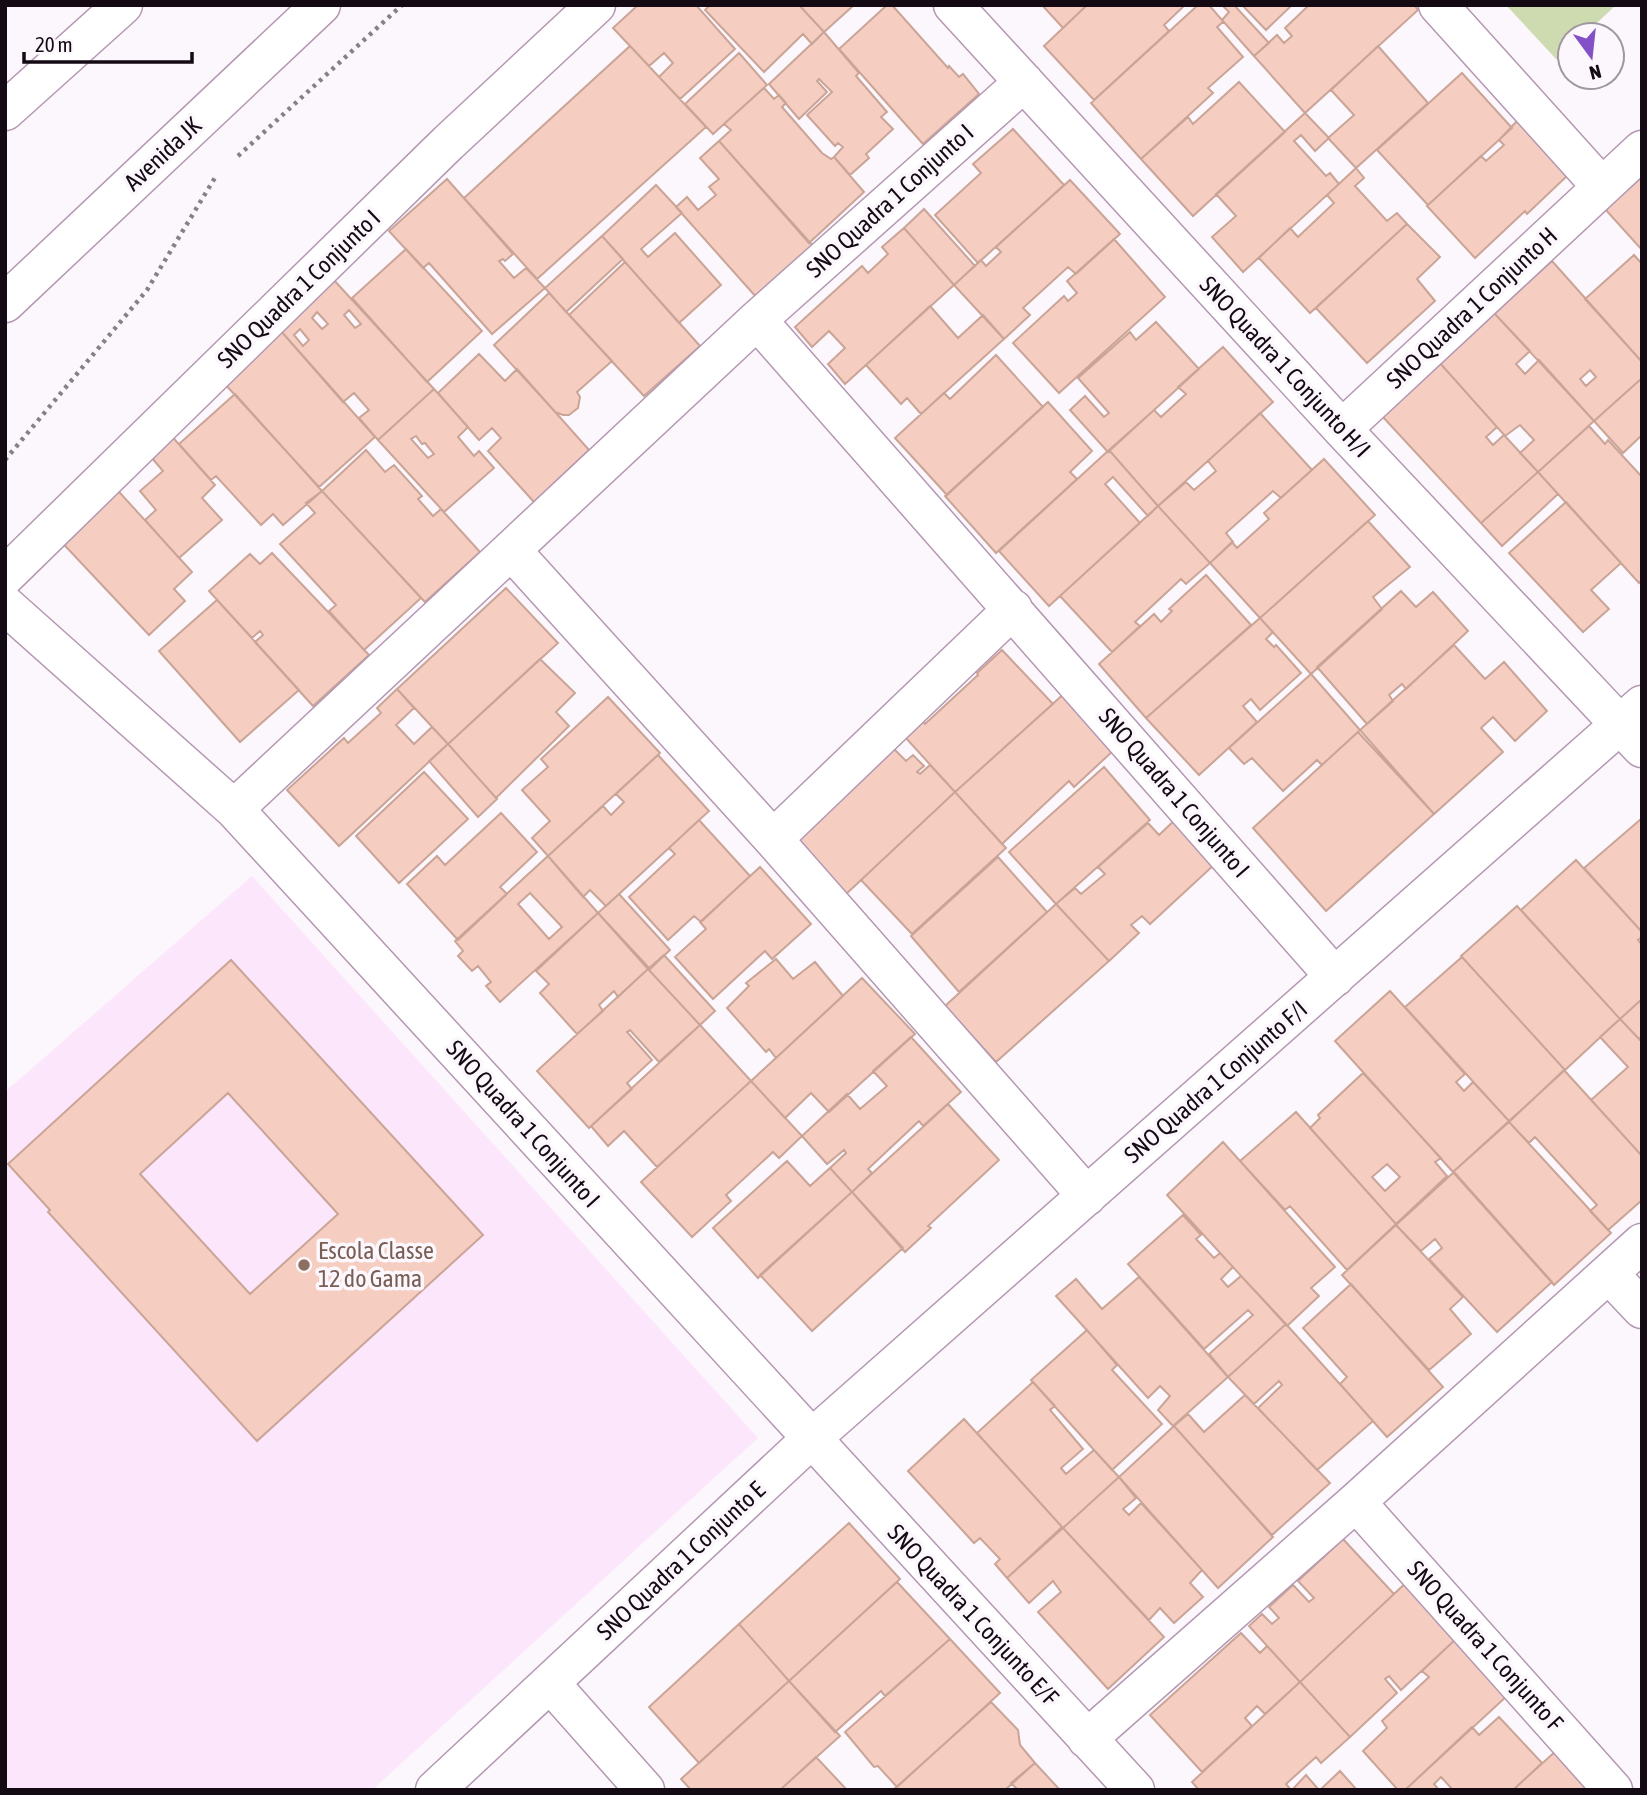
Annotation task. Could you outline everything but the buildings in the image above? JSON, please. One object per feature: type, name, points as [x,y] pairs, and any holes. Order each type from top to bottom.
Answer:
[{"type":"street","points":[[5,111],[122,5]]},
{"type":"street","name":"Avenida JK","points":[[5,303],[321,5]]},
{"type":"street","name":"SNO Quadra 1 Conjunto I","points":[[5,576],[447,143],[596,5]]},
{"type":"street","name":"SNO Quadra 1 Conjunto H/I","points":[[953,5],[1342,429],[1635,726]]},
{"type":"street","points":[[1438,5],[1602,187]]},
{"type":"street","name":"SNO Quadra 1 Conjunto I","points":[[234,809],[757,320],[1024,82]]},
{"type":"street","name":"SNO Quadra 1 Conjunto H","points":[[1342,429],[1642,150]]},
{"type":"street","name":"SNO Quadra 1 Conjunto I","points":[[757,320],[1335,977]]},
{"type":"street","points":[[511,550],[773,839],[1087,1196]]},
{"type":"street","name":"SNO Quadra 1 Conjunto I","points":[[5,605],[234,809],[811,1439]]},
{"type":"street","points":[[773,839],[1013,609]]},
{"type":"street","name":"SNO Quadra 1 Conjunto F/I","points":[[811,1439],[1335,977],[1635,726]]},
{"type":"street","points":[[1087,1739],[1356,1502],[1642,1243]]},
{"type":"street","points":[[1609,1274],[1642,1309]]},
{"type":"street","name":"SNO Quadra 1 Conjunto E","points":[[435,1790],[811,1439]]},
{"type":"street","name":"SNO Quadra 1 Conjunto E/F","points":[[811,1439],[1135,1790]]},
{"type":"street","name":"SNO Quadra 1 Conjunto F","points":[[1356,1502],[1613,1790]]},
{"type":"street","points":[[550,1684],[645,1790]]},
{"type":"path","points":[[234,160],[402,5]]},
{"type":"path","points":[[5,460],[147,290],[214,178],[224,169]]},
{"type":"shaded area","name":"Escola Classe 12 do Gama","points":[[252,876],[758,1438],[372,1790],[5,1790],[5,1092]]},
{"type":"green space","points":[[1506,5],[1616,5],[1599,21],[1556,21],[1556,59]]},
{"type":"place","name":"Escola Classe 12 do Gama","points":[[304,1265]]}]
